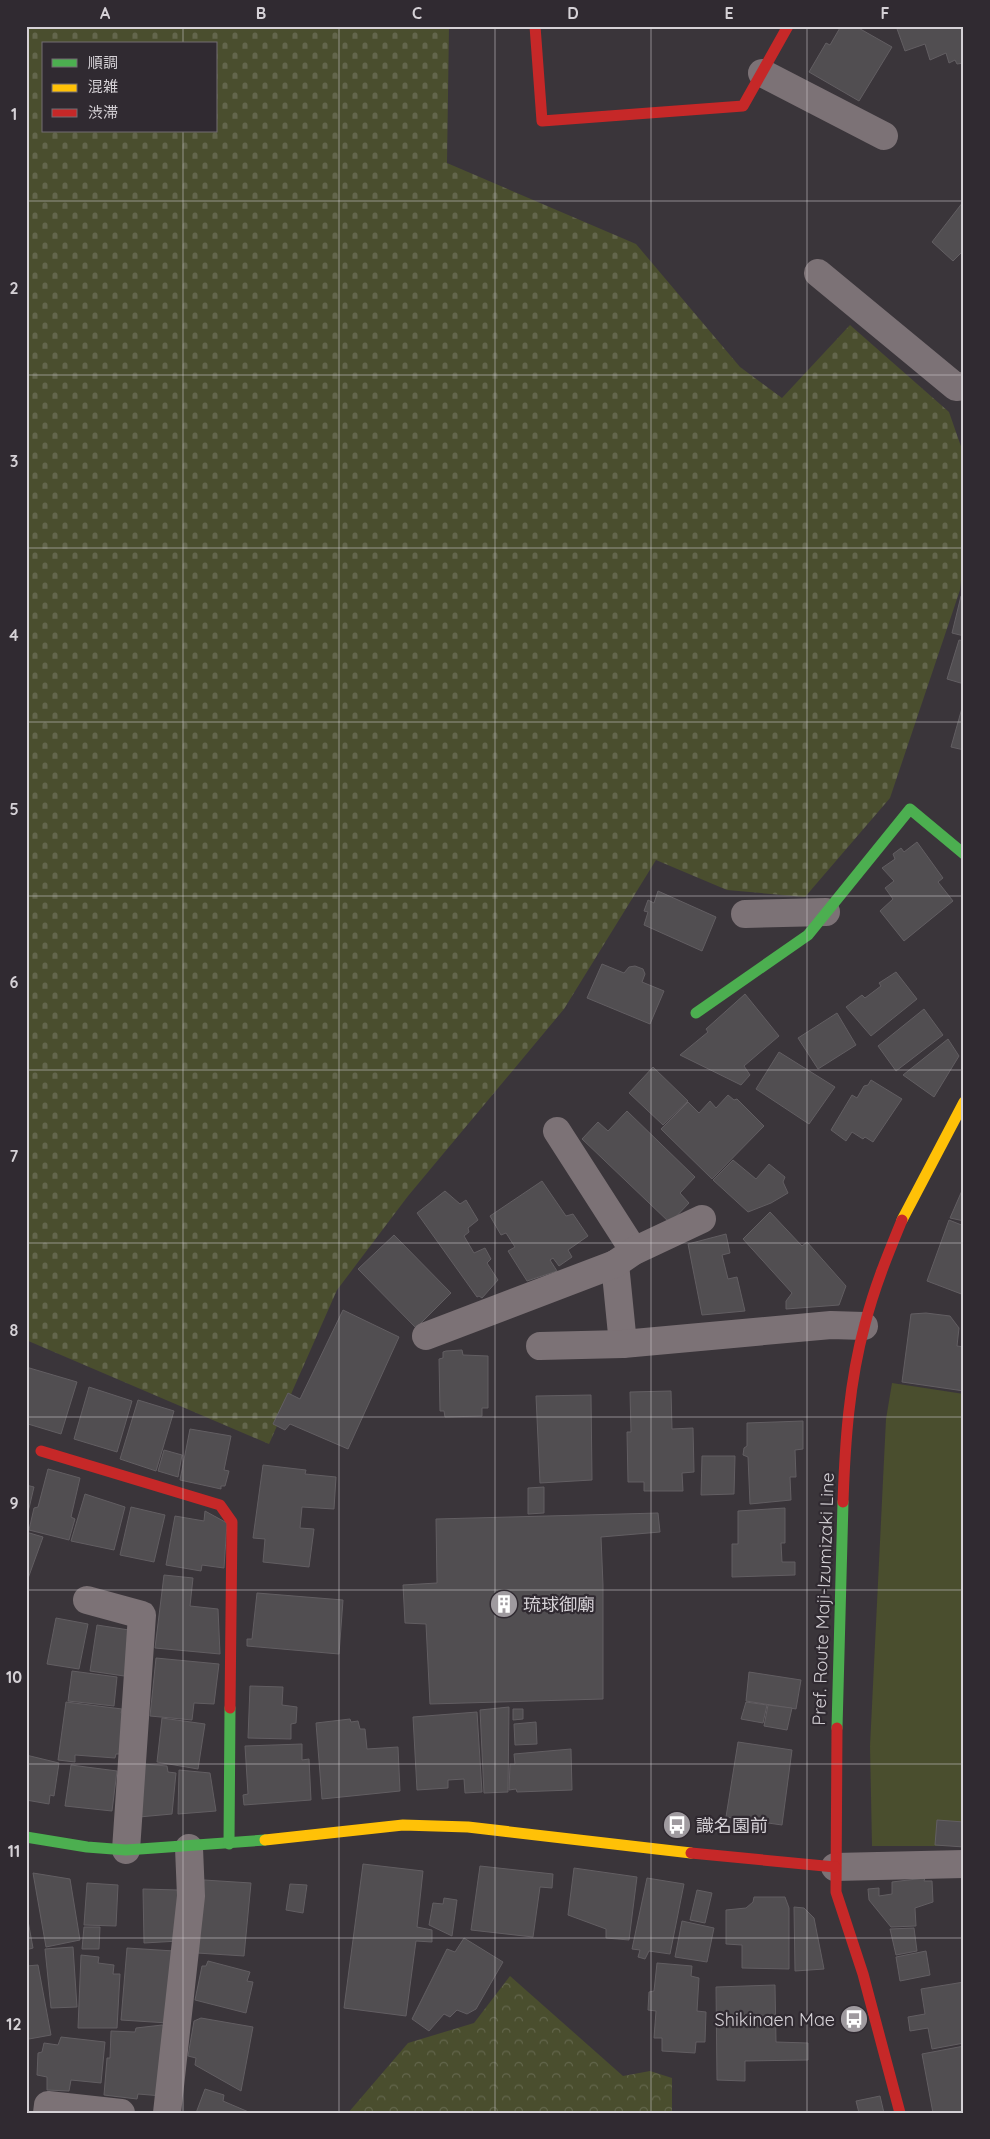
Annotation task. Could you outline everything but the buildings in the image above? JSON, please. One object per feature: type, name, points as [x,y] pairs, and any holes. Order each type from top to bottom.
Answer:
[{"type":"street","points":[[535,26],[542,121],[743,106],[788,26]]},
{"type":"street","points":[[762,73],[884,136]]},
{"type":"street","points":[[818,273],[956,386],[964,386]]},
{"type":"street","points":[[696,1013],[808,935],[910,809],[964,854]]},
{"type":"street","points":[[744,914],[826,912]]},
{"type":"street","name":"Pref. Route Maji-Izumizaki Line","points":[[900,2113],[863,1974],[836,1892],[838,1654],[846,1444],[852,1393],[864,1326],[879,1276],[906,1209],[964,1102]]},
{"type":"street","points":[[557,1131],[624,1258],[623,1344]]},
{"type":"street","points":[[426,1336],[624,1258],[702,1219]]},
{"type":"street","points":[[540,1346],[623,1344],[831,1325],[864,1326]]},
{"type":"street","points":[[41,1451],[220,1505],[232,1522],[229,1844]]},
{"type":"street","points":[[87,1600],[142,1615],[126,1850]]},
{"type":"street","points":[[26,1837],[80,1846],[126,1850],[190,1848],[403,1825],[459,1827],[835,1867],[964,1864]]},
{"type":"street","points":[[167,2113],[192,1896],[190,1848]]},
{"type":"street","points":[[47,2113],[48,2105],[121,2113]]},
{"type":"green space","points":[[26,26],[449,26],[447,163],[636,244],[740,367],[782,398],[850,325],[949,412],[964,455],[964,552],[960,590],[890,798],[805,897],[727,890],[656,860],[564,1009],[408,1196],[337,1290],[269,1444],[26,1340]]},
{"type":"green space","points":[[892,1383],[964,1394],[964,1846],[872,1846],[870,1746],[886,1419]]},
{"type":"green space","points":[[510,1976],[623,2076],[650,2071],[672,2078],[672,2113],[348,2113],[408,2043],[474,2023]]},
{"type":"traffic: fast","points":[[696,1013],[808,935],[910,809],[964,854]]},
{"type":"traffic: fast","points":[[837,1728],[843,1502]]},
{"type":"traffic: fast","points":[[229,1844],[230,1708]]},
{"type":"traffic: fast","points":[[26,1837],[87,1847],[126,1850],[265,1840]]},
{"type":"traffic: slow","points":[[902,1220],[964,1102]]},
{"type":"traffic: slow","points":[[265,1840],[403,1825],[468,1827],[691,1853]]},
{"type":"traffic: jam","points":[[535,26],[542,121],[743,106],[788,26]]},
{"type":"traffic: jam","points":[[843,1502],[845,1457],[855,1368],[877,1284],[902,1220]]},
{"type":"traffic: jam","points":[[41,1451],[220,1505],[232,1522],[230,1708]]},
{"type":"traffic: jam","points":[[837,1728],[836,1892],[863,1974],[900,2113]]},
{"type":"traffic: jam","points":[[691,1853],[835,1867]]},
{"type":"place","name":"琉球御廟","points":[[504,1604]]},
{"type":"place","name":"識名園前","points":[[677,1825]]},
{"type":"place","name":"Shikinaen Mae","points":[[854,2019]]}]
